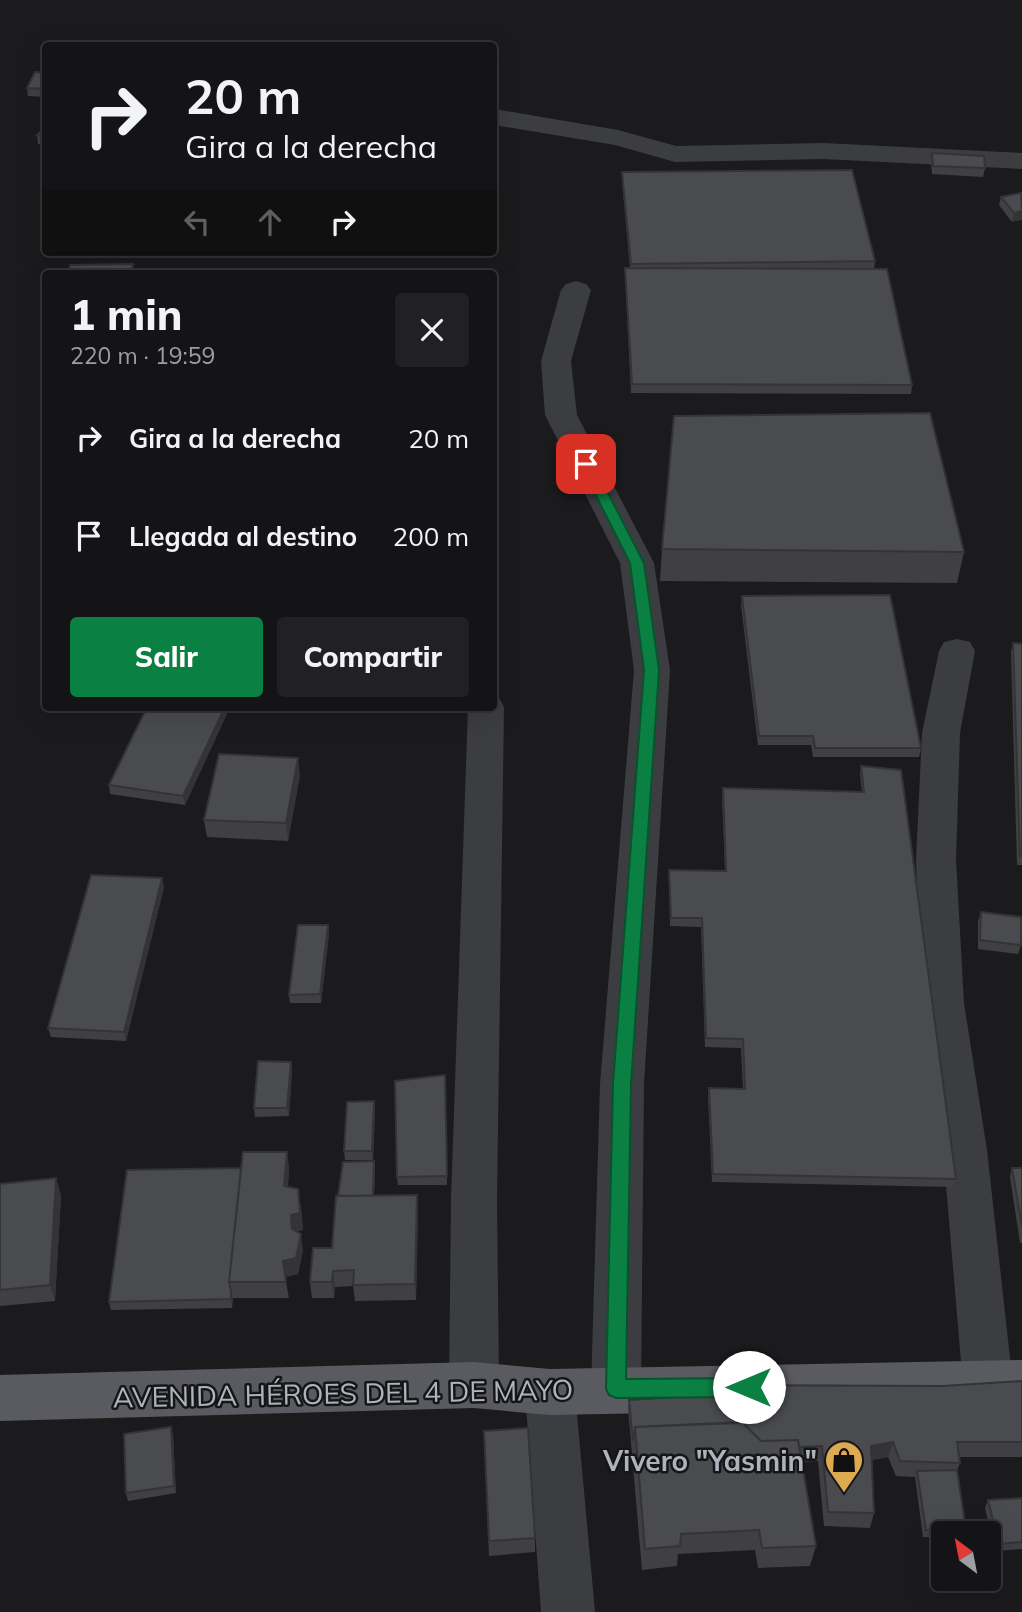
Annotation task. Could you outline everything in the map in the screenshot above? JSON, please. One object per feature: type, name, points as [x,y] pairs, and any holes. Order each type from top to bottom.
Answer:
[{"type":"main road","name":"AVENIDA HÉROES DEL 4 DE MAYO","points":[[0,1398],[474,1385],[550,1392],[1005,1384]]},
{"type":"street","points":[[497,118],[618,138],[675,154],[823,151],[1022,161]]},
{"type":"street","points":[[576,290],[556,361],[561,415],[637,563],[652,670],[622,1084],[616,1389]]},
{"type":"street","points":[[957,651],[941,733],[936,860],[943,1003],[1005,1384]]},
{"type":"street","points":[[474,1385],[474,1199],[486,711]]},
{"type":"street","points":[[550,1392],[568,1612]]},
{"type":"building","points":[[35,72],[42,73],[42,89],[27,88]]},
{"type":"building","points":[[932,153],[984,156],[985,168],[933,166]]},
{"type":"building","points":[[852,170],[875,261],[631,264],[622,172]]},
{"type":"building","points":[[1021,193],[1022,211],[1014,213],[1001,197]]},
{"type":"building","points":[[133,264],[132,270],[69,270],[70,265]]},
{"type":"building","points":[[625,268],[887,269],[912,385],[632,384]]},
{"type":"building","points":[[930,413],[964,552],[662,549],[674,416]]},
{"type":"building","points":[[890,595],[921,748],[815,748],[813,736],[759,736],[742,596]]},
{"type":"building","points":[[1013,643],[1022,644],[1022,856],[1020,856]]},
{"type":"building","points":[[145,711],[223,711],[183,796],[109,785]]},
{"type":"building","points":[[219,754],[298,758],[286,823],[204,820]]},
{"type":"building","points":[[861,766],[901,770],[956,1179],[713,1174],[709,1088],[745,1089],[743,1039],[706,1038],[702,918],[671,918],[669,870],[726,871],[723,788],[864,792]]},
{"type":"building","points":[[91,875],[162,878],[124,1032],[48,1028]]},
{"type":"building","points":[[981,912],[1021,917],[1021,945],[980,940]]},
{"type":"building","points":[[298,925],[328,925],[320,994],[289,995]]},
{"type":"building","points":[[258,1061],[291,1062],[287,1108],[254,1108]]},
{"type":"building","points":[[445,1075],[447,1176],[397,1177],[395,1081]]},
{"type":"building","points":[[374,1101],[372,1151],[344,1151],[347,1102]]},
{"type":"building","points":[[243,1152],[287,1152],[284,1186],[298,1189],[300,1213],[291,1215],[292,1229],[301,1234],[296,1258],[283,1261],[286,1282],[229,1282]]},
{"type":"building","points":[[374,1161],[373,1196],[338,1196],[343,1162]]},
{"type":"building","points":[[241,1168],[229,1282],[231,1299],[109,1302],[127,1170]]},
{"type":"building","points":[[1012,1168],[1022,1168],[1022,1226]]},
{"type":"building","points":[[56,1178],[50,1285],[0,1290],[0,1184]]},
{"type":"building","points":[[417,1195],[415,1284],[353,1285],[354,1270],[333,1271],[332,1282],[310,1282],[313,1248],[332,1248],[336,1196]]},
{"type":"building","points":[[1022,1381],[1022,1442],[957,1442],[960,1463],[900,1461],[893,1442],[871,1446],[874,1513],[828,1512],[822,1446],[799,1447],[798,1440],[761,1441],[740,1422],[736,1385],[942,1386]]},
{"type":"building","points":[[734,1393],[738,1423],[635,1427],[633,1441],[629,1400]]},
{"type":"building","points":[[742,1422],[761,1441],[798,1440],[816,1546],[762,1548],[759,1530],[681,1534],[680,1546],[645,1549],[635,1427]]},
{"type":"building","points":[[171,1427],[174,1486],[126,1493],[124,1434]]},
{"type":"building","points":[[528,1428],[535,1538],[489,1541],[484,1431]]},
{"type":"building","points":[[957,1470],[965,1521],[931,1521],[931,1530],[926,1530],[917,1471]]},
{"type":"building","points":[[1022,1498],[1022,1542],[1001,1544],[1001,1521],[993,1521],[988,1500]]},
{"type":"place","name":"Vivero \"Yasmin\"","points":[[844,1494]]},
{"type":"route","points":[[586,464],[637,563],[652,670],[622,1084],[616,1389],[749,1387]]}]
